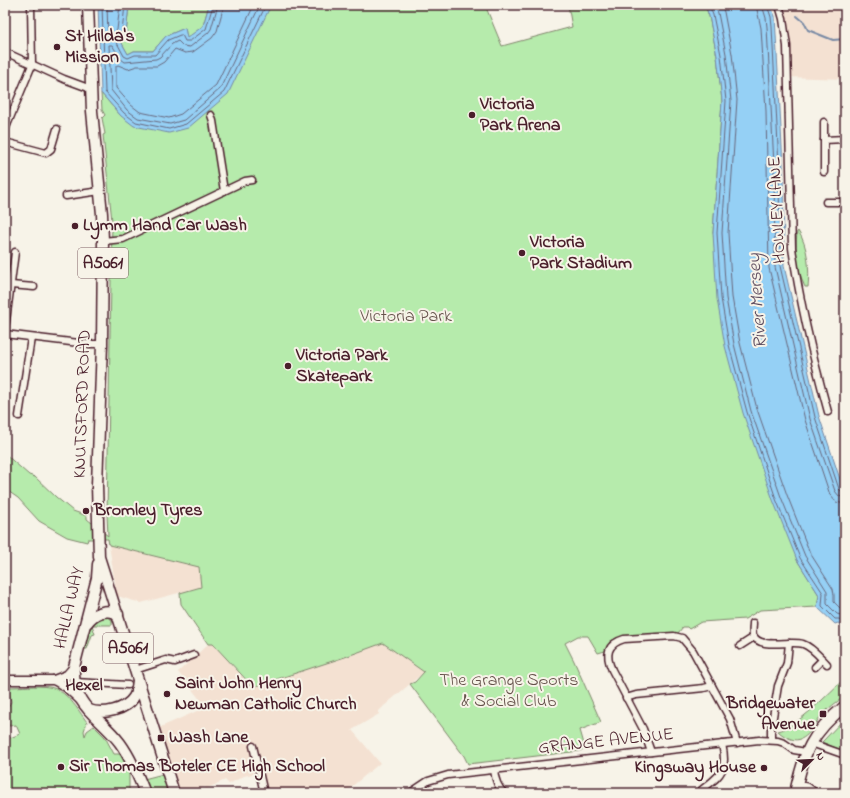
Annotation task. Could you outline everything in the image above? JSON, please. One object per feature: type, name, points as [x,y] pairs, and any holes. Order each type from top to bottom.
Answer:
[{"type":"main road","name":"KNUTSFORD ROAD","points":[[88,5],[91,89],[103,241],[102,344],[98,451],[99,557],[174,793]]},
{"type":"main road","name":"HALLA WAY","points":[[75,682],[74,667],[97,578],[99,557]]},
{"type":"main road","name":"A5061","points":[[86,625],[99,612],[108,611],[118,614]]},
{"type":"main road","name":"A5061","points":[[85,706],[103,712],[123,707],[134,697],[138,681]]},
{"type":"main road","name":"A5061","points":[[75,682],[78,693],[85,706],[120,744],[133,765],[144,793]]},
{"type":"main road","points":[[796,789],[806,752],[811,742],[827,721],[845,706]]},
{"type":"street","points":[[5,130],[32,65],[31,5]]},
{"type":"street","points":[[780,6],[787,5]]},
{"type":"street","name":"HOWLEY LANE","points":[[780,6],[787,46],[792,248],[811,346],[828,412]]},
{"type":"street","points":[[5,52],[64,79],[91,89]]},
{"type":"street","points":[[211,115],[224,191]]},
{"type":"street","points":[[824,122],[824,172]]},
{"type":"street","points":[[5,142],[46,154],[51,149],[57,129]]},
{"type":"street","points":[[824,140],[845,139]]},
{"type":"street","points":[[103,241],[123,239],[245,181],[252,180]]},
{"type":"street","points":[[66,196],[100,191]]},
{"type":"street","points":[[826,202],[845,202]]},
{"type":"street","points":[[5,329],[15,252]]},
{"type":"street","points":[[11,285],[34,287]]},
{"type":"street","points":[[5,334],[87,344],[102,344]]},
{"type":"street","points":[[19,416],[31,338]]},
{"type":"street","points":[[753,623],[754,637],[762,643],[789,643],[806,645],[824,662],[815,667]]},
{"type":"street","points":[[651,752],[646,734],[612,670],[608,656],[610,649],[614,644],[624,639],[674,636],[682,638],[690,647],[730,719],[737,742]]},
{"type":"street","points":[[740,646],[754,637]]},
{"type":"street","points":[[771,740],[771,729],[778,686],[787,663],[789,643]]},
{"type":"street","points":[[135,670],[166,660],[175,662],[194,655]]},
{"type":"street","name":"HALLA WAY","points":[[54,680],[66,675],[74,667]]},
{"type":"street","points":[[5,680],[54,680],[66,687],[85,706]]},
{"type":"street","points":[[75,682],[128,685]]},
{"type":"street","points":[[626,698],[636,695],[712,686]]},
{"type":"street","name":"GRANGE AVENUE","points":[[410,793],[428,781],[442,776],[737,742],[771,740],[784,743],[794,750],[806,752]]},
{"type":"street","points":[[811,742],[845,755]]},
{"type":"street","points":[[698,793],[723,771],[725,759],[722,744]]},
{"type":"street","points":[[252,746],[264,793]]},
{"type":"street","points":[[494,770],[497,783],[504,793]]},
{"type":"street","points":[[796,789],[808,787],[816,793]]},
{"type":"shaded area","points":[[773,5],[845,5],[845,79],[785,77],[780,20]]},
{"type":"shaded area","points":[[109,545],[199,567],[201,587],[141,603],[117,596]]},
{"type":"shaded area","points":[[383,643],[424,672],[384,706],[379,711],[379,714],[352,730],[380,763],[344,793],[268,793],[261,772],[244,776],[229,784],[225,780],[206,789],[205,787],[190,793],[178,793],[154,730],[206,707],[178,672],[208,644],[213,644],[252,687]]},
{"type":"green space","points":[[129,5],[209,5],[203,26],[187,39],[185,28],[166,36],[153,51],[134,51],[128,54],[120,40],[126,34]]},
{"type":"green space","name":"Victoria Park","points":[[271,5],[485,5],[502,46],[572,27],[568,5],[705,5],[709,16],[717,56],[722,101],[713,233],[797,560],[819,595],[817,607],[760,610],[745,619],[701,622],[689,629],[687,627],[683,627],[678,633],[616,638],[611,641],[605,651],[598,653],[588,636],[578,636],[565,643],[601,722],[580,730],[584,744],[583,749],[580,751],[468,764],[464,756],[410,684],[415,682],[424,672],[383,643],[253,687],[213,644],[208,644],[181,604],[180,593],[201,587],[199,567],[109,545],[108,539],[88,539],[87,542],[67,537],[39,521],[18,498],[5,489],[5,454],[29,475],[35,477],[73,511],[87,516],[87,519],[108,536],[107,515],[112,221],[103,135],[105,134],[102,118],[105,115],[102,110],[101,93],[121,116],[269,8]]},
{"type":"green space","points":[[798,231],[804,243],[808,258],[808,287],[805,287],[802,281],[798,267],[796,246]]},
{"type":"green space","points":[[106,616],[112,620],[112,625],[92,625],[95,634],[92,635],[87,649],[85,649],[89,628],[96,618]]},
{"type":"green space","points":[[845,678],[845,696],[824,713],[809,733],[797,740],[784,736],[778,731],[803,717]]},
{"type":"green space","name":"Sir Thomas Boteler CE High School","points":[[8,687],[49,687],[66,696],[76,706],[87,722],[84,731],[85,736],[87,731],[94,726],[105,737],[114,754],[121,754],[129,768],[129,793],[5,793],[5,740],[20,734],[16,725],[9,726],[6,710],[11,702]]},
{"type":"green space","points":[[845,718],[845,752],[822,742]]},
{"type":"green space","points":[[168,774],[174,793],[145,793],[140,780]]},
{"type":"water","points":[[98,5],[129,5],[126,34],[120,40],[128,54],[134,51],[153,51],[166,36],[185,28],[187,38],[203,26],[209,5],[271,5],[228,94],[188,128],[169,133],[134,126],[121,116],[101,93]]},
{"type":"water","name":"River Mersey","points":[[705,5],[770,5],[775,16],[783,166],[784,266],[819,416],[845,494],[845,635],[842,625],[838,623],[835,624],[817,607],[819,595],[797,560],[773,500],[743,413],[725,346],[717,299],[713,233],[722,101],[717,56],[709,16]]},
{"type":"waterway","points":[[797,16],[804,22],[808,30],[833,40],[845,39]]},
{"type":"place","name":"St Hilda's Mission","points":[[57,47]]},
{"type":"place","name":"Victoria Park Arena","points":[[472,115]]},
{"type":"place","name":"Lymm Hand Car Wash","points":[[75,226]]},
{"type":"place","name":"Victoria Park Stadium","points":[[522,253]]},
{"type":"place","name":"Victoria Park Skatepark","points":[[288,366]]},
{"type":"place","name":"Bromley Tyres","points":[[86,511]]},
{"type":"place","name":"Hexel","points":[[84,669]]},
{"type":"place","name":"Saint John Henry Newman Catholic Church","points":[[167,694]]},
{"type":"place","name":"Bridgewater Avenue","points":[[823,714]]},
{"type":"place","name":"Wash Lane","points":[[161,738]]},
{"type":"place","name":"Sir Thomas Boteler CE High School","points":[[61,767]]},
{"type":"place","name":"Kingsway House","points":[[764,768]]},
{"type":"park label","name":"The Grange Sports & Social Club","points":[[509,691]]}]
